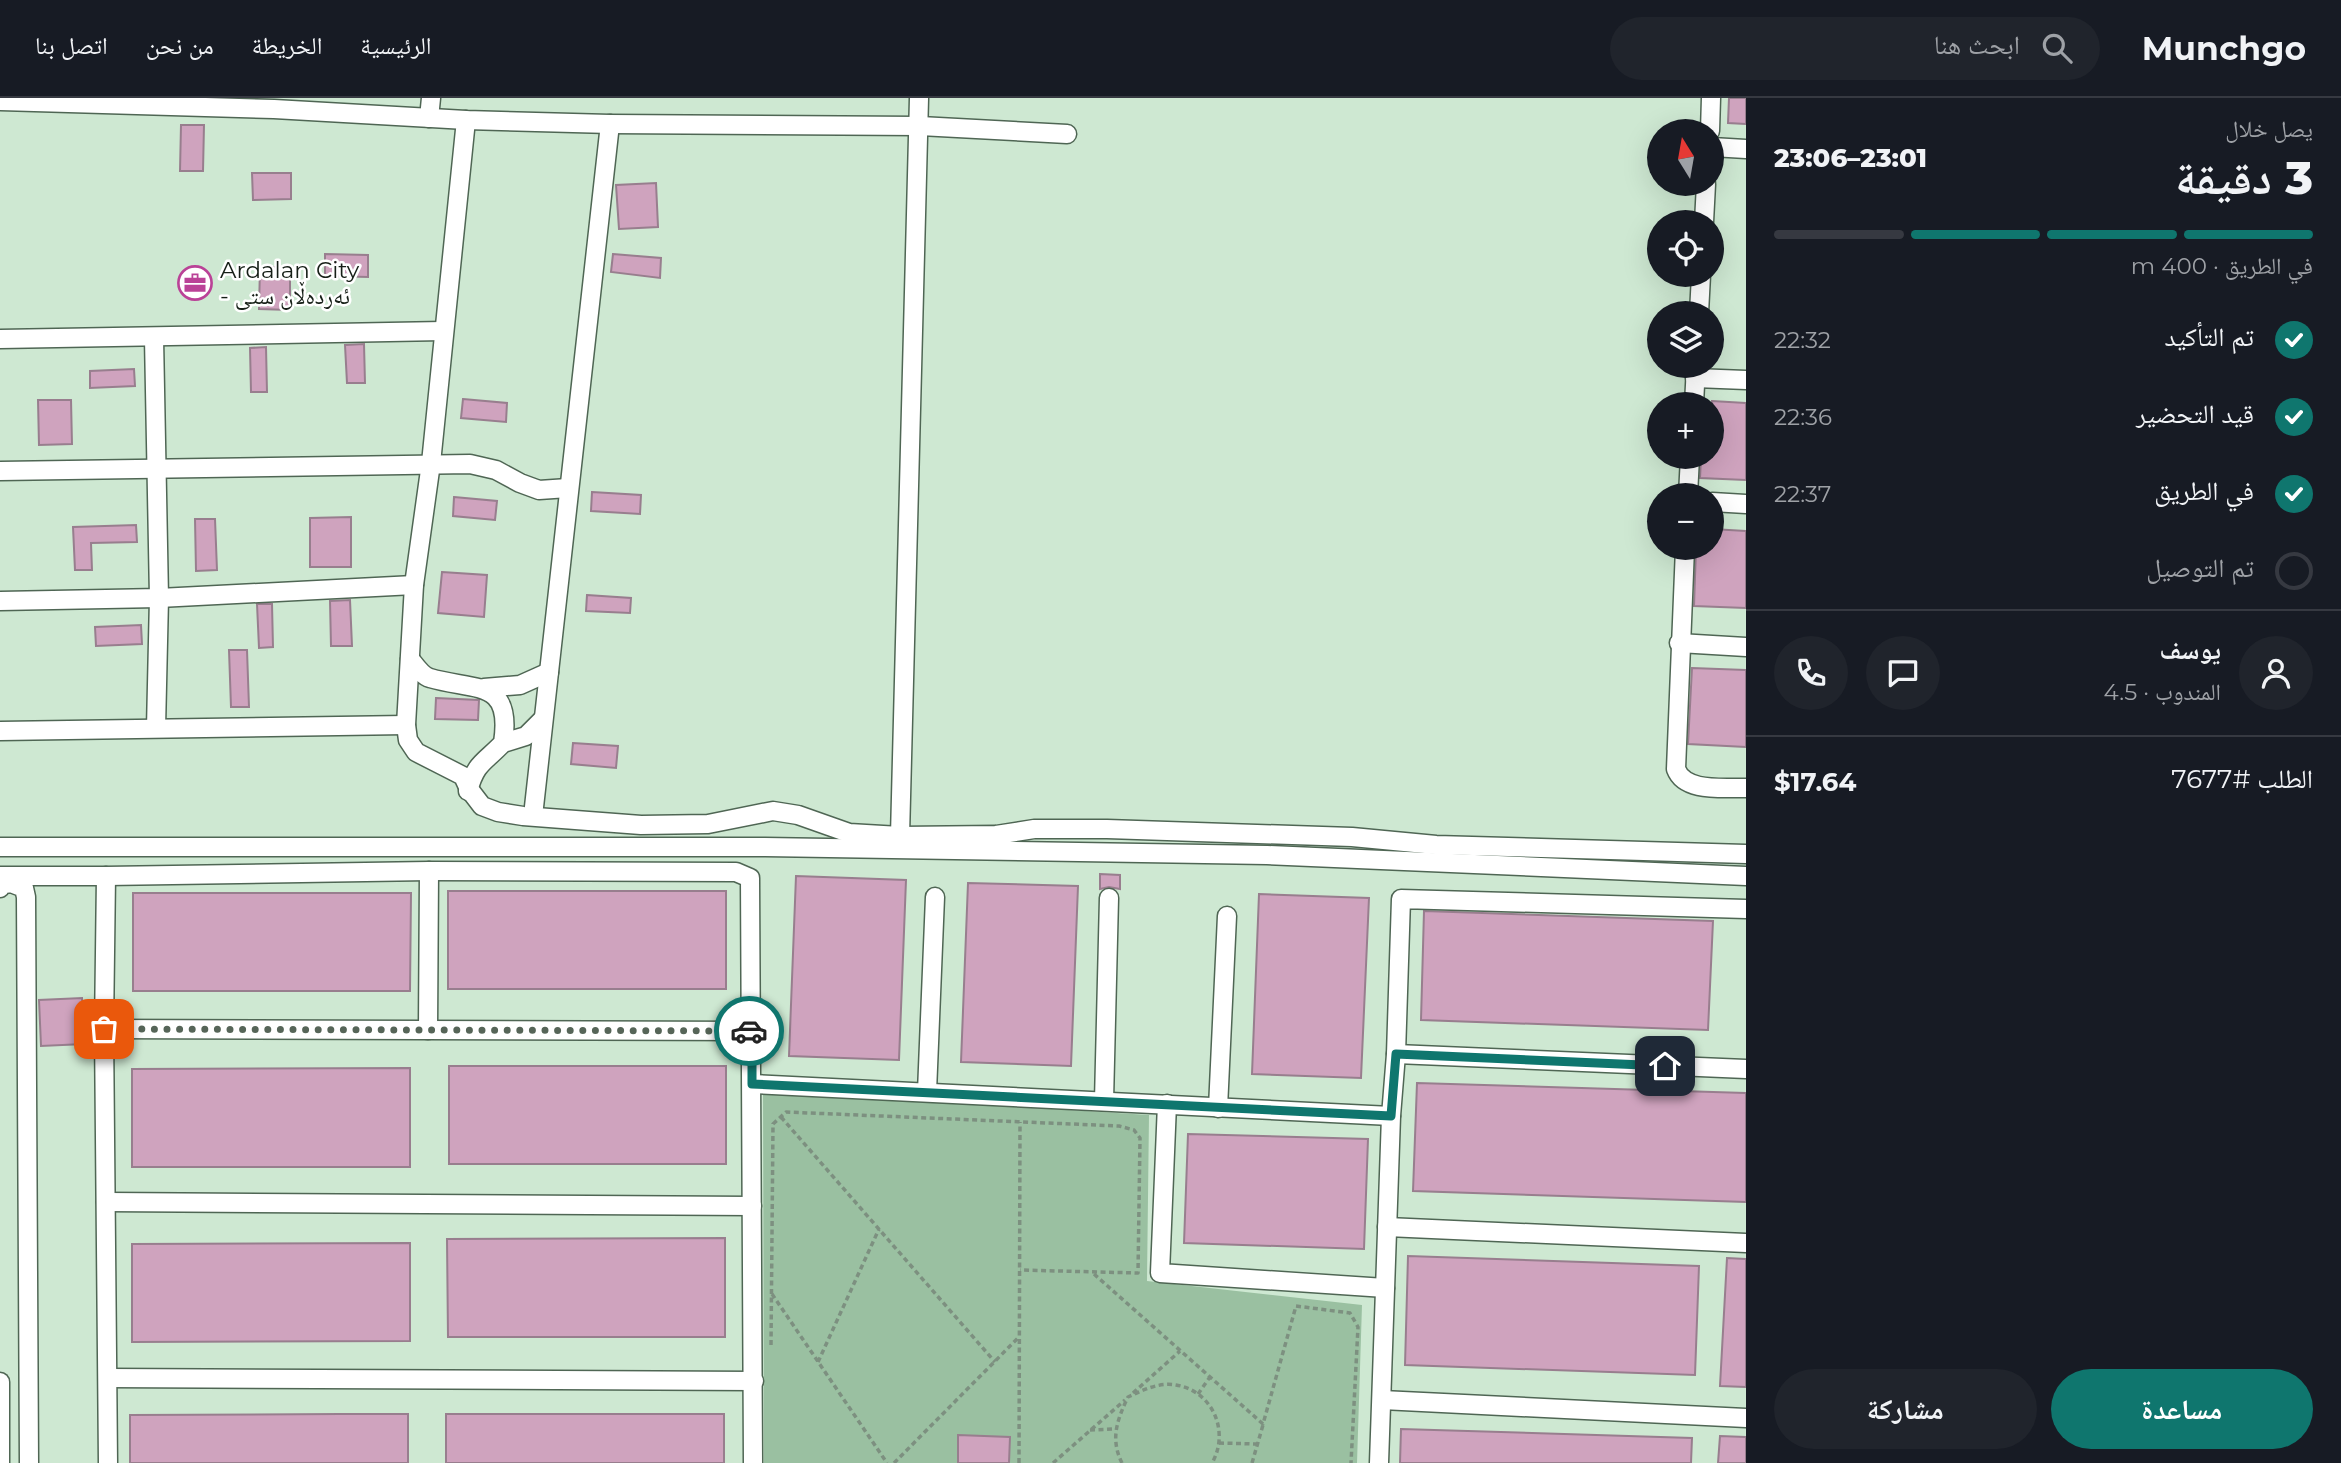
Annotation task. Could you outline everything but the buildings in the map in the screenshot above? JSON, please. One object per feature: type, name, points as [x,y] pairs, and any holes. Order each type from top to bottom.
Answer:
[{"type":"street","points":[[429,118],[431,98]]},
{"type":"street","points":[[900,836],[919,98]]},
{"type":"street","points":[[1711,119],[1712,98]]},
{"type":"street","points":[[0,101],[274,103],[466,120],[920,126],[1067,134]]},
{"type":"street","points":[[466,120],[431,463],[414,585],[406,725],[408,740],[416,752],[463,776],[468,790],[482,806],[498,812],[641,825],[708,824],[773,811],[798,815],[849,833],[900,836],[996,835],[1034,829],[1107,829],[1352,837],[1436,845],[1746,854]]},
{"type":"street","points":[[533,816],[610,124]]},
{"type":"street","points":[[1724,148],[1746,149]]},
{"type":"street","points":[[0,339],[443,331]]},
{"type":"street","points":[[154,338],[159,598],[156,728]]},
{"type":"street","points":[[1724,376],[1746,380]]},
{"type":"street","points":[[0,471],[470,464],[496,470],[539,490],[568,488]]},
{"type":"street","points":[[1724,503],[1746,504]]},
{"type":"street","points":[[1684,560],[1675,763],[1678,775],[1692,785],[1746,788]]},
{"type":"street","points":[[0,601],[159,598],[414,585]]},
{"type":"street","points":[[1679,643],[1746,647]]},
{"type":"street","points":[[410,659],[427,677],[484,688],[520,685],[549,672]]},
{"type":"street","points":[[484,688],[499,700],[504,713],[502,743]]},
{"type":"street","points":[[468,790],[473,772],[482,761],[502,743],[526,736],[543,719]]},
{"type":"street","points":[[0,731],[406,725]]},
{"type":"street","points":[[0,847],[765,848],[1226,854],[1746,876]]},
{"type":"street","points":[[428,1030],[429,871]]},
{"type":"street","points":[[0,876],[429,871],[722,872],[744,874],[750,878],[754,1381],[752,1463]]},
{"type":"street","points":[[106,876],[104,1029],[108,1463]]},
{"type":"street","points":[[0,888],[11,883],[24,888],[26,897],[29,1455],[0,1447]]},
{"type":"street","points":[[927,1092],[934,897]]},
{"type":"street","points":[[1104,1101],[1109,898]]},
{"type":"street","points":[[1380,1463],[1401,899],[1746,909]]},
{"type":"street","points":[[1218,1108],[1227,916]]},
{"type":"street","points":[[104,1029],[752,1031]]},
{"type":"street","points":[[1396,1054],[1746,1069]]},
{"type":"street","points":[[752,1084],[1391,1116]]},
{"type":"street","points":[[1167,1104],[1160,1273],[1385,1288]]},
{"type":"street","points":[[106,1202],[752,1206]]},
{"type":"street","points":[[1387,1227],[1746,1243]]},
{"type":"street","points":[[108,1378],[754,1381]]},
{"type":"street","points":[[0,1382],[1,1463]]},
{"type":"street","points":[[1382,1400],[1746,1418]]},
{"type":"street","points":[[0,1422],[29,1422]]},
{"type":"path","points":[[771,1346],[773,1124],[786,1112],[1119,1126],[1134,1130],[1140,1138],[1138,1273],[1020,1270]]},
{"type":"path","points":[[781,1117],[995,1362]]},
{"type":"path","points":[[1019,1463],[1020,1122]]},
{"type":"path","points":[[818,1363],[879,1229]]},
{"type":"path","points":[[1092,1272],[1263,1424]]},
{"type":"path","points":[[772,1294],[887,1463]]},
{"type":"path","points":[[1252,1463],[1296,1306],[1350,1313],[1358,1327],[1351,1463]]},
{"type":"path","points":[[894,1463],[1020,1337]]},
{"type":"path","points":[[1053,1463],[1181,1351]]},
{"type":"path","points":[[1198,1394],[1210,1377]]},
{"type":"path","points":[[1122,1463],[1115,1445],[1115,1429],[1128,1397],[1161,1385],[1177,1385],[1198,1394],[1208,1403],[1217,1419],[1220,1436],[1213,1463]]},
{"type":"path","points":[[1090,1430],[1115,1429]]},
{"type":"path","points":[[1219,1443],[1257,1444]]},
{"type":"green space","points":[[763,1091],[1149,1115],[1147,1281],[1362,1305],[1357,1463],[764,1463]]},
{"type":"way so far","points":[[104,1029],[749,1031]]},
{"type":"place","name":"Ardalan City - ئەردەڵان ستی","points":[[195,283]]},
{"type":"route","points":[[749,1031],[752,1031],[752,1084],[1391,1116],[1396,1054],[1665,1066]]}]
